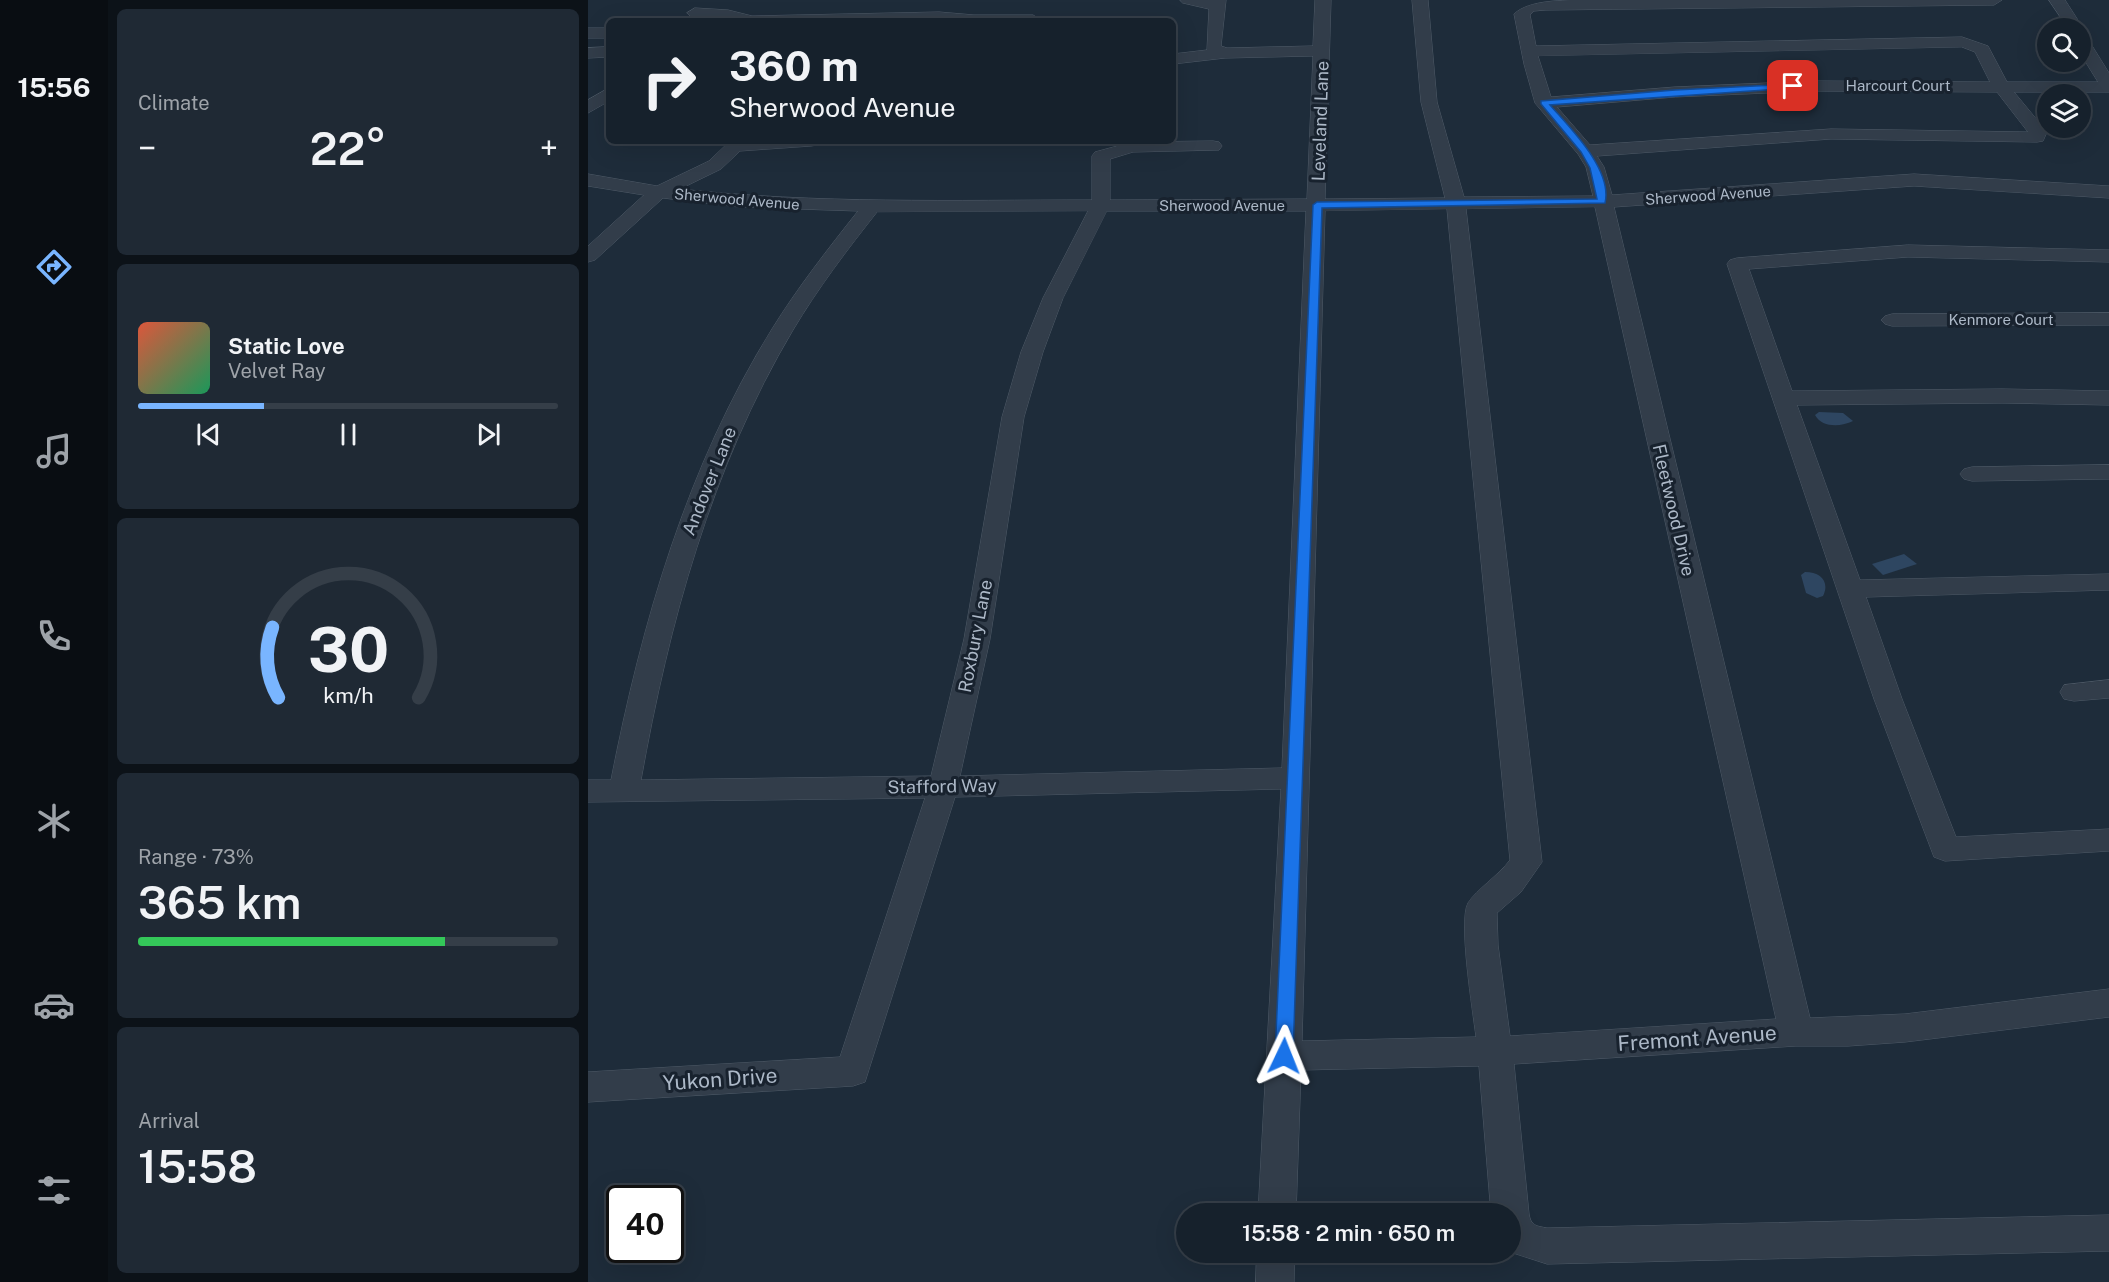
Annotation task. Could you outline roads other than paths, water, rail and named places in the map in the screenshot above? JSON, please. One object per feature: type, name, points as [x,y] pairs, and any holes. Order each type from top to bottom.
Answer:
[{"type":"street","points":[[1188,0],[1218,3],[1213,48],[1225,53]]},
{"type":"street","name":"Leveland Lane","points":[[1277,1203],[1296,778],[1323,0]]},
{"type":"street","points":[[1420,0],[1429,102],[1456,203],[1526,862],[1510,883],[1481,909],[1482,945],[1495,1051],[1509,1203]]},
{"type":"street","name":"Fleetwood Drive","points":[[1796,1032],[1595,168],[1585,151],[1544,102],[1529,51],[1522,14],[1529,7],[1546,5],[1994,0]]},
{"type":"street","points":[[2057,0],[2068,18]]},
{"type":"street","points":[[696,11],[728,15],[734,18]]},
{"type":"street","points":[[588,33],[606,33]]},
{"type":"street","points":[[1529,51],[1962,42],[1975,45],[1982,50],[2000,85],[2038,132],[2037,137],[1831,134],[1585,151]]},
{"type":"street","points":[[1176,59],[1225,53],[1322,51]]},
{"type":"street","points":[[588,52],[606,52]]},
{"type":"street","points":[[2091,57],[2109,86]]},
{"type":"street","name":"Harcourt Court","points":[[1544,102],[1675,92],[1813,86],[2109,86]]},
{"type":"street","points":[[588,108],[606,95]]},
{"type":"street","points":[[588,256],[659,192],[715,165],[730,144]]},
{"type":"street","points":[[1101,205],[1101,156],[1132,147],[1213,146]]},
{"type":"street","name":"Sherwood Avenue","points":[[588,180],[659,192],[761,202],[872,206],[1317,205],[1602,201],[1694,197],[1876,180],[1914,180],[2109,192]]},
{"type":"street","name":"Roxbury Lane","points":[[853,1071],[944,787],[977,639],[1013,417],[1032,352],[1053,298],[1101,205]]},
{"type":"street","name":"Andover Lane","points":[[624,790],[656,636],[682,547],[712,467],[741,405],[773,346],[825,267],[872,206]]},
{"type":"street","points":[[2109,256],[1908,251],[1737,264],[1849,589],[1945,849],[2109,840]]},
{"type":"street","name":"Kenmore Court","points":[[1892,320],[2109,320]]},
{"type":"street","points":[[1783,398],[2002,396],[2109,398]]},
{"type":"street","points":[[1972,474],[2109,472]]},
{"type":"street","points":[[1849,589],[2109,582]]},
{"type":"street","points":[[2074,692],[2109,689]]},
{"type":"street","name":"Stafford Way","points":[[588,791],[944,787],[1296,778]]},
{"type":"street","name":"Fremont Avenue","points":[[1284,1056],[1495,1051],[1796,1032],[1905,1028],[2109,1003]]},
{"type":"street","name":"Yukon Drive","points":[[588,1087],[853,1071]]},
{"type":"street","points":[[1521,1237],[1547,1246],[2109,1233]]},
{"type":"street","points":[[1275,1282],[1276,1263]]},
{"type":"water","points":[[1819,412],[1843,413],[1853,421],[1838,425],[1827,424],[1815,415]]},
{"type":"water","points":[[1904,554],[1917,564],[1883,575],[1872,564]]},
{"type":"water","points":[[1811,572],[1823,579],[1825,591],[1823,596],[1817,598],[1806,593],[1801,575]]}]
